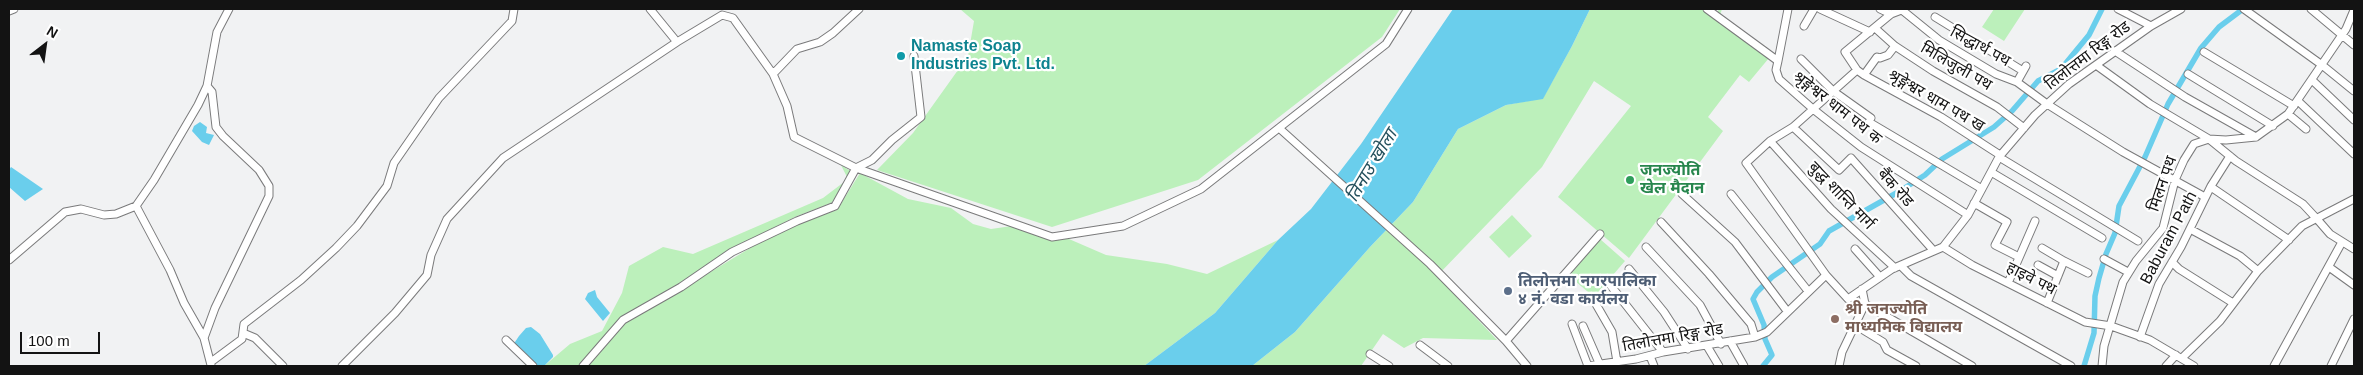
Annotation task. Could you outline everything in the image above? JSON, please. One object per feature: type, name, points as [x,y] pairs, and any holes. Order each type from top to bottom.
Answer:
[{"type":"street","points":[[9,11],[14,9]]},
{"type":"street","points":[[9,260],[65,212],[81,210],[104,215],[116,214],[136,206],[154,180],[198,105],[206,86],[217,32],[228,9]]},
{"type":"street","points":[[136,206],[170,270],[184,303],[204,338],[211,364],[242,339],[244,324],[301,280],[357,226],[387,186],[394,163],[439,98],[512,21],[514,9]]},
{"type":"street","points":[[650,9],[676,42]]},
{"type":"street","points":[[773,74],[797,49],[820,42],[833,33],[859,9]]},
{"type":"street","points":[[342,366],[395,313],[427,275],[430,270],[431,255],[447,219],[503,158],[720,12],[732,18],[773,74],[787,106],[794,137],[856,168],[1052,237],[1123,226],[1201,189],[1386,44],[1408,9]]},
{"type":"street","name":"श्रृङ्गेश्वर धाम पथ क","points":[[1707,9],[1778,62],[1776,70],[1779,79],[1813,109],[1861,147],[1968,216]]},
{"type":"street","points":[[1778,62],[1788,9]]},
{"type":"street","points":[[1804,26],[1814,9]]},
{"type":"street","name":"मिलिजुली पथ","points":[[1820,9],[1872,30],[1933,72],[2007,115],[2024,128]]},
{"type":"street","points":[[1880,9],[1891,14]]},
{"type":"street","points":[[1903,9],[1891,14],[1845,52],[1857,70],[1793,127],[1770,141],[1746,164],[1826,275],[1848,299],[1898,267],[1943,247]]},
{"type":"street","name":"सिद्धार्थ पथ","points":[[1903,9],[1940,40],[1996,74],[2019,83],[2047,104],[2205,198]]},
{"type":"street","points":[[2118,9],[2151,26]]},
{"type":"street","name":"तिलोत्तमा रिङ्ग रोड","points":[[1943,247],[1968,216],[2000,156],[2047,104],[2069,84],[2151,26],[2181,9]]},
{"type":"street","points":[[2244,9],[2322,65],[2354,91]]},
{"type":"street","points":[[2312,9],[2354,45]]},
{"type":"street","points":[[2209,139],[2226,140],[2256,137],[2288,114],[2343,34],[2354,10]]},
{"type":"street","name":"सिद्धार्थ पथ","points":[[1935,16],[2024,68],[2019,83]]},
{"type":"street","points":[[1864,75],[1877,57],[1880,58],[1888,55],[1895,46]]},
{"type":"street","points":[[2115,52],[2176,91],[2256,137]]},
{"type":"street","points":[[2204,52],[2296,103],[2354,154]]},
{"type":"street","points":[[583,366],[623,320],[681,287],[732,252],[797,221],[835,206],[856,168],[872,160],[892,140],[921,117],[914,56]]},
{"type":"street","points":[[1801,59],[1833,91],[1870,120],[1982,189]]},
{"type":"street","points":[[2096,65],[2155,106],[2209,139],[2230,156],[2303,204],[2330,234],[2354,250]]},
{"type":"street","name":"श्रृङ्गेश्वर धाम पथ ख","points":[[1857,70],[1941,117],[2000,156],[2138,241]]},
{"type":"street","points":[[2188,74],[2273,126]]},
{"type":"street","points":[[2312,80],[2354,120]]},
{"type":"street","points":[[204,338],[216,308],[269,196],[269,186],[259,170],[216,127],[212,92],[206,86]]},
{"type":"street","points":[[2288,114],[2306,129]]},
{"type":"street","name":"बैंक रोड","points":[[1793,127],[1839,170],[1851,158],[1933,250]]},
{"type":"street","points":[[1279,128],[1430,264],[1506,341],[1527,366]]},
{"type":"street","name":"मिलन पथ","points":[[2102,366],[2104,346],[2123,282],[2128,272],[2163,228],[2176,180],[2184,160],[2194,144],[2209,139]]},
{"type":"street","name":"बुद्ध शान्ति मार्ग","points":[[1770,141],[1846,222],[1898,267],[2071,366]]},
{"type":"street","name":"Baburam Path","points":[[2140,337],[2154,296],[2205,198],[2230,156]]},
{"type":"street","points":[[1991,172],[2102,238]]},
{"type":"street","points":[[2211,187],[2289,240]]},
{"type":"street","points":[[1682,194],[1735,242],[1787,311]]},
{"type":"street","points":[[1730,194],[1808,291]]},
{"type":"street","points":[[2166,366],[2220,321],[2258,271],[2302,226],[2352,200],[2354,208]]},
{"type":"street","points":[[1974,203],[2007,222],[1996,245],[2019,257]]},
{"type":"street","points":[[2008,283],[2035,221]]},
{"type":"street","points":[[1661,222],[1709,274],[1751,324],[1755,337]]},
{"type":"street","points":[[2190,229],[2240,256],[2258,271]]},
{"type":"street","points":[[1506,341],[1600,234]]},
{"type":"street","points":[[2274,366],[2342,242]]},
{"type":"street","points":[[1646,247],[1700,305],[1721,344]]},
{"type":"street","name":"हाइवे पथ","points":[[1943,247],[1972,265],[2086,322],[2111,326],[2140,337],[2179,356],[2194,366]]},
{"type":"street","points":[[2042,248],[2088,273]]},
{"type":"street","points":[[1855,249],[1880,277]]},
{"type":"street","points":[[2104,259],[2128,272]]},
{"type":"street","points":[[2047,303],[2064,261]]},
{"type":"street","points":[[2172,262],[2179,270],[2233,303]]},
{"type":"street","points":[[2038,265],[2058,276]]},
{"type":"street","points":[[2329,267],[2354,285]]},
{"type":"street","points":[[1629,268],[1664,312],[1688,349]]},
{"type":"street","name":"तिलोत्तमा रिङ्ग रोड","points":[[1590,366],[1755,337],[1765,333],[1826,275]]},
{"type":"street","points":[[1611,286],[1663,352]]},
{"type":"street","points":[[1839,366],[1865,304],[1862,289]]},
{"type":"street","points":[[1593,299],[1612,332],[1618,362]]},
{"type":"street","points":[[1865,304],[1972,366]]},
{"type":"street","points":[[2332,366],[2354,320]]},
{"type":"street","points":[[1572,324],[1590,366]]},
{"type":"street","points":[[1855,325],[1883,342],[1887,350],[1916,366]]},
{"type":"street","points":[[1583,326],[1600,365]]},
{"type":"street","points":[[243,332],[255,338],[283,366]]},
{"type":"street","points":[[506,340],[532,366]]},
{"type":"street","points":[[1730,341],[1744,366]]},
{"type":"street","points":[[1420,345],[1448,366]]},
{"type":"street","points":[[1707,346],[1719,366]]},
{"type":"street","points":[[1370,354],[1389,366]]},
{"type":"street","points":[[1650,356],[1654,366]]},
{"type":"green space","points":[[960,9],[1400,9],[1382,37],[1198,180],[1052,227],[877,170],[913,133],[968,56],[974,21]]},
{"type":"green space","points":[[1590,9],[1707,9],[1716,15],[1719,9],[1722,9],[1719,18],[1769,58],[1749,82],[1740,75],[1708,117],[1723,131],[1629,258],[1558,197],[1631,106],[1594,81],[1542,167],[1437,276],[1497,340],[1423,338],[1404,348],[1383,334],[1361,366],[1252,366],[1295,332],[1370,247],[1413,202],[1458,129],[1506,105],[1543,98]]},
{"type":"green space","points":[[1994,9],[2025,9],[2004,41],[1982,27]]},
{"type":"green space","points":[[841,165],[852,172],[840,195],[831,203],[797,216],[732,249],[674,289],[626,316],[585,363],[579,366],[544,366],[570,344],[602,331],[622,293],[629,266],[663,247],[693,254],[823,198],[848,179]]},
{"type":"green space","points":[[860,173],[908,199],[951,208],[973,224],[991,229],[1012,226],[1069,239],[1106,255],[1167,264],[1207,274],[1278,240],[1215,313],[1144,366],[585,366],[625,321],[633,319],[755,245],[806,219],[837,210]]},
{"type":"green space","points":[[1512,215],[1532,236],[1509,258],[1489,237]]},
{"type":"green space","points":[[1600,239],[1625,261],[1594,297],[1569,276]]},
{"type":"water","name":"तिनाउ खोला","points":[[1453,9],[1590,9],[1543,99],[1506,105],[1458,129],[1413,202],[1370,247],[1295,332],[1252,366],[1144,366],[1215,313],[1278,240],[1311,209],[1361,144]]},
{"type":"water","points":[[200,122],[207,127],[206,133],[214,135],[209,145],[202,142],[192,131],[194,126]]},
{"type":"water","points":[[11,167],[43,189],[25,201],[9,187],[9,170]]},
{"type":"water","points":[[595,290],[597,297],[610,313],[603,321],[585,299],[588,293]]},
{"type":"water","points":[[531,327],[540,334],[553,355],[544,366],[535,366],[513,345],[526,328]]},
{"type":"waterway","points":[[1763,366],[1772,355],[1765,339],[1764,325],[1753,299],[1757,292],[1772,277],[1820,244],[1829,231],[1900,191],[1925,175],[1942,159],[1994,127],[2012,111],[2038,81],[2061,69],[2089,35],[2102,9]]},
{"type":"waterway","points":[[2084,366],[2094,333],[2095,296],[2106,254],[2115,233],[2119,206],[2145,157],[2168,104],[2201,48],[2219,27],[2243,9]]},
{"type":"place","name":"Namaste Soap Industries Pvt. Ltd.","points":[[901,56]]},
{"type":"place","name":"जनज्योति खेल मैदान","points":[[1630,180]]},
{"type":"place","name":"तिलोत्तमा नगरपालिका ४ नं. वडा कार्यलय","points":[[1508,291]]},
{"type":"place","name":"श्री जनज्योति माध्यमिक विद्यालय","points":[[1835,319]]}]
